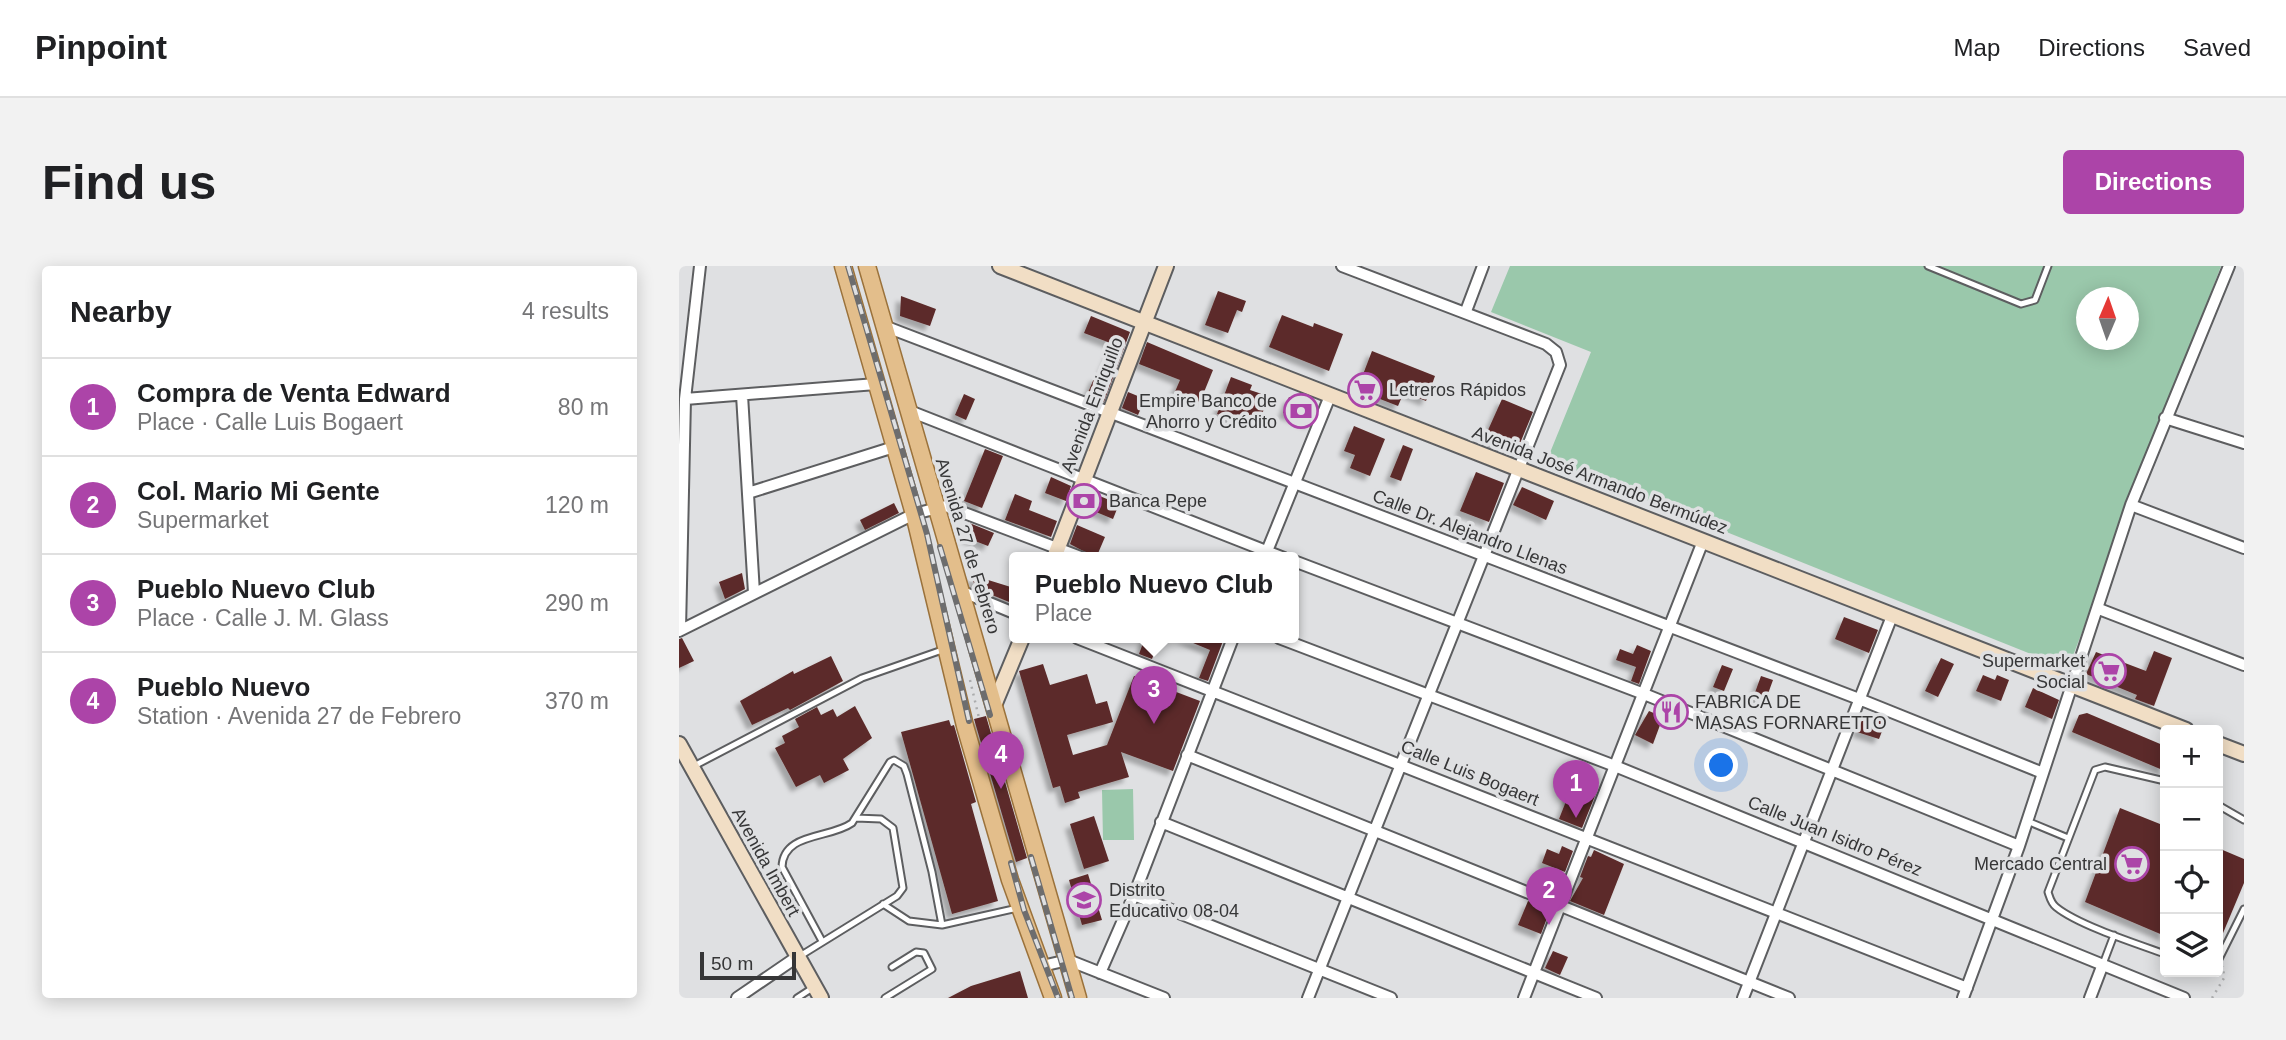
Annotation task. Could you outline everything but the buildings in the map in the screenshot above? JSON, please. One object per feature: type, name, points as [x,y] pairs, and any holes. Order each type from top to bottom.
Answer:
[{"type":"main road","points":[[843,266],[914,514],[965,726],[1020,908],[1053,998]]},
{"type":"main road","name":"Avenida 27 de Febrero","points":[[867,266],[1078,998]]},
{"type":"street","points":[[700,266],[685,399],[680,631],[914,514],[935,507],[946,506],[1056,552]]},
{"type":"street","name":"Avenida José Armando Bermúdez","points":[[1000,266],[2173,725]]},
{"type":"street","name":"Avenida Enriquillo","points":[[1056,552],[1166,266]]},
{"type":"street","points":[[1308,998],[1558,372],[1559,358],[1546,344],[1466,311],[1342,266]]},
{"type":"street","points":[[1466,311],[1483,266]]},
{"type":"street","points":[[1965,993],[2019,846],[2131,505],[2229,266]]},
{"type":"street","name":"Calle Dr. Alejandro Llenas","points":[[884,326],[1859,699],[2043,773]]},
{"type":"street","points":[[685,399],[876,384]]},
{"type":"street","points":[[742,395],[754,593]]},
{"type":"street","points":[[1266,552],[1330,396]]},
{"type":"street","points":[[907,410],[1260,552]]},
{"type":"street","points":[[2165,418],[2244,443]]},
{"type":"street","points":[[748,494],[894,447]]},
{"type":"street","points":[[2131,505],[2244,548]]},
{"type":"street","points":[[1524,998],[1703,541]]},
{"type":"street","points":[[1299,563],[1644,694],[2019,846]]},
{"type":"street","points":[[963,592],[1009,611]]},
{"type":"street","points":[[2099,609],[2244,665]]},
{"type":"street","points":[[1743,998],[1892,616]]},
{"type":"street","points":[[995,703],[1020,643]]},
{"type":"street","name":"Calle Luis Bogaert","points":[[1089,643],[1211,693],[1777,911],[1965,993]]},
{"type":"street","points":[[1100,973],[1134,895],[1231,643]]},
{"type":"street","name":"Calle Juan Isidro Pérez","points":[[1292,643],[1615,766],[2182,996]]},
{"type":"street","name":"Avenida Imbert","points":[[679,744],[818,992]]},
{"type":"street","points":[[2223,748],[2244,754]]},
{"type":"street","points":[[1187,755],[1789,998]]},
{"type":"street","points":[[1161,822],[1596,998]]},
{"type":"street","points":[[1134,895],[1391,998]]},
{"type":"street","points":[[737,998],[797,957]]},
{"type":"street","points":[[1042,966],[1068,960],[1164,998]]},
{"type":"street","points":[[2090,998],[2103,964]]},
{"type":"lane","points":[[1927,266],[2021,304],[2035,300],[2048,266]]},
{"type":"lane","points":[[691,767],[862,678],[947,649]]},
{"type":"lane","points":[[822,942],[782,867],[782,858],[793,844],[845,828],[856,818],[890,762],[899,761],[907,774],[932,872],[942,925]]},
{"type":"lane","points":[[2160,780],[2099,766],[2050,884],[2050,901],[2062,910],[2114,935],[2160,952]]},
{"type":"lane","points":[[2223,808],[2244,820]]},
{"type":"lane","points":[[797,957],[897,896],[902,888],[893,828],[881,819],[856,818]]},
{"type":"lane","points":[[2027,821],[2068,838]]},
{"type":"lane","points":[[883,904],[909,921],[942,925],[1020,908]]},
{"type":"lane","points":[[2223,953],[2244,909]]},
{"type":"lane","points":[[2103,964],[2114,935]]},
{"type":"lane","points":[[885,998],[932,969],[924,953],[916,953],[892,967]]},
{"type":"lane","points":[[797,998],[818,992]]},
{"type":"path","points":[[969,678],[979,718]]},
{"type":"path","points":[[2212,998],[2224,978],[2223,973]]},
{"type":"green space","points":[[1510,266],[2221,266],[2068,669],[1547,460],[1591,352],[1491,312]]},
{"type":"green space","points":[[1133,789],[1134,840],[1103,840],[1102,790]]},
{"type":"railway","points":[[848,266],[927,534],[969,721]]},
{"type":"railway","points":[[940,547],[990,715]]},
{"type":"railway","points":[[1031,857],[1072,998]]},
{"type":"railway","points":[[1011,863],[1024,910],[1058,998]]},
{"type":"place","name":"Letreros Rápidos","points":[[1365,390]]},
{"type":"place","name":"Empire Banco de Ahorro y Crédito","points":[[1301,411]]},
{"type":"place","name":"Banca Pepe","points":[[1084,501]]},
{"type":"place","name":"Supermarket Social","points":[[2109,671]]},
{"type":"place","name":"FABRICA DE MASAS FORNARETTO","points":[[1671,712]]},
{"type":"place","name":"Pueblo Nuevo Club","points":[[1154,724]]},
{"type":"place","name":"Pueblo Nuevo","points":[[1001,789]]},
{"type":"place","name":"Compra de Venta Edward","points":[[1576,818]]},
{"type":"place","name":"Mercado Central","points":[[2132,864]]},
{"type":"place","name":"Distrito Educativo 08-04","points":[[1084,900]]},
{"type":"place","name":"Col. Mario Mi Gente","points":[[1549,925]]}]
